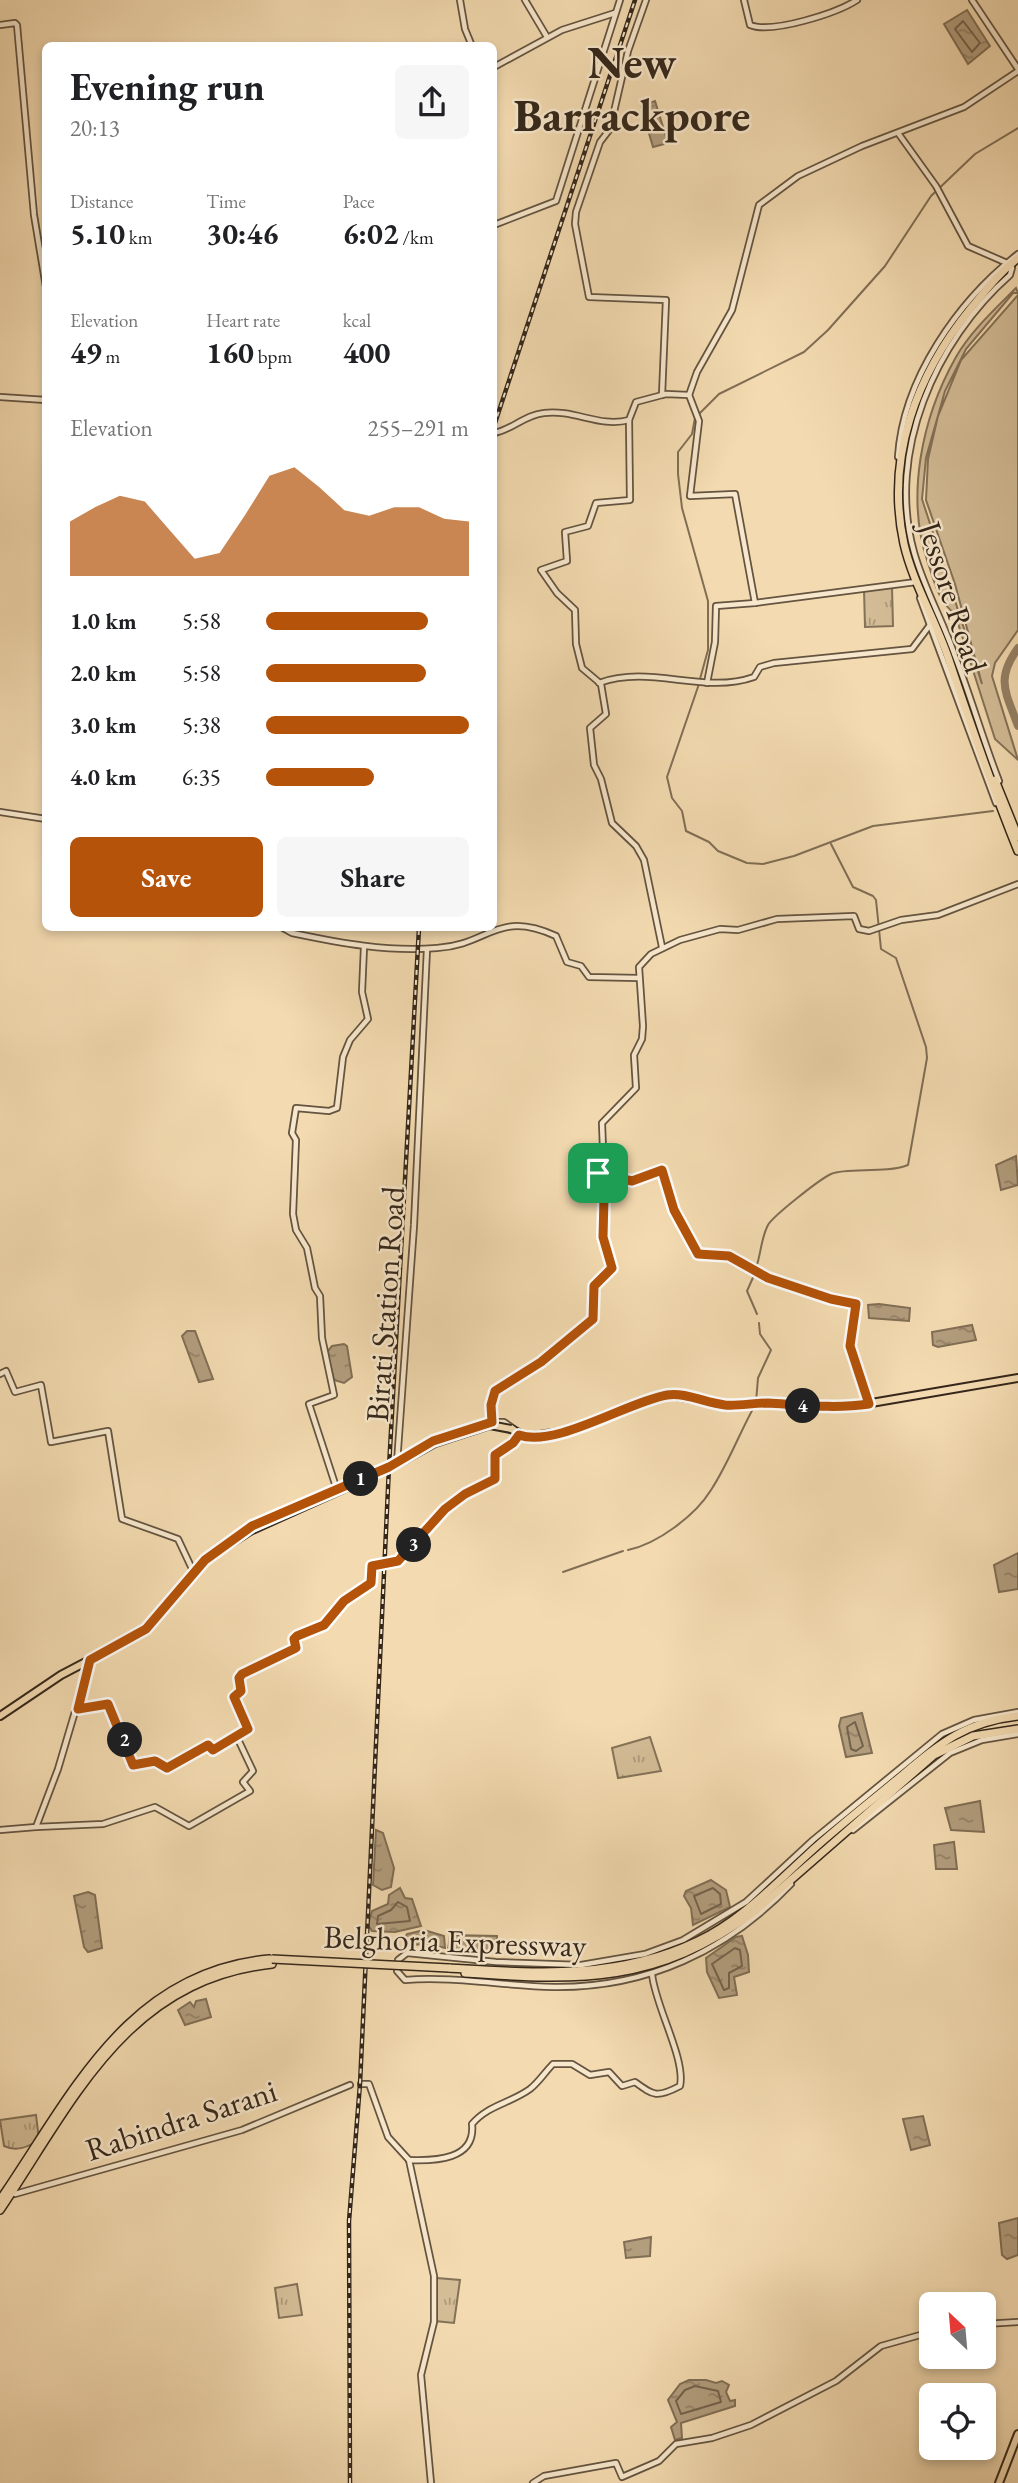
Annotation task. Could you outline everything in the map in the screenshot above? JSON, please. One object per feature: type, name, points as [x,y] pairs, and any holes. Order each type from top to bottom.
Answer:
[{"type":"highway","name":"Jessore Road","points":[[1014,261],[994,280],[944,342],[925,376],[911,410],[904,440],[900,508],[904,542],[915,582],[934,623],[1018,851]]},
{"type":"highway","points":[[1014,261],[944,349],[925,386],[912,422],[905,475],[905,527],[912,559],[934,623],[1018,837]]},
{"type":"highway","name":"Belghoria Expressway","points":[[0,2200],[100,2054],[136,2015],[164,1993],[206,1972],[272,1961],[570,1979],[610,1975],[657,1964],[724,1933],[764,1903],[926,1754],[966,1728],[1016,1717]]},
{"type":"highway","points":[[885,1796],[956,1746],[984,1737],[1018,1731]]},
{"type":"highway","name":"Belghoria Expressway","points":[[816,1854],[941,1750],[964,1739],[1018,1731]]},
{"type":"highway","name":"Belghoria Expressway","points":[[0,2210],[101,2062],[135,2023],[166,1999],[194,1984],[272,1961]]},
{"type":"main road","points":[[248,1532],[392,1468],[432,1445],[490,1424],[538,1436],[572,1429],[634,1404],[667,1395],[725,1405],[755,1403],[839,1408],[1018,1378]]},
{"type":"main road","points":[[248,1532],[258,1523],[364,1479]]},
{"type":"main road","points":[[1,1714],[146,1629],[194,1573],[211,1556],[229,1544],[248,1532],[364,1479]]},
{"type":"main road","points":[[1001,2483],[1018,2434]]},
{"type":"main road","points":[[1001,2483],[1018,2446]]},
{"type":"street","points":[[460,0],[470,42]]},
{"type":"street","points":[[525,0],[547,37]]},
{"type":"street","points":[[497,224],[556,201],[620,0]]},
{"type":"street","points":[[646,0],[625,59],[610,129],[598,147],[576,212],[575,224],[589,298],[666,300],[662,395]]},
{"type":"street","points":[[744,0],[750,25],[758,27],[793,24],[833,12],[857,0]]},
{"type":"street","points":[[755,603],[735,494],[690,496],[699,421],[689,395],[697,372],[732,310],[760,205],[798,176],[898,132],[964,107],[1018,70],[972,0]]},
{"type":"street","points":[[497,65],[547,37],[581,22],[616,13]]},
{"type":"street","points":[[0,25],[17,25],[34,215],[42,263]]},
{"type":"street","points":[[898,132],[940,192],[968,246],[1014,261]]},
{"type":"street","points":[[706,682],[715,642],[716,606],[915,582],[897,523],[899,443],[906,408],[940,342],[990,279],[1014,261]]},
{"type":"street","points":[[1002,797],[1002,790],[956,659],[915,553],[908,513],[910,457],[924,399],[951,345],[1010,275],[1014,261]]},
{"type":"street","points":[[662,947],[644,860],[636,846],[612,822],[603,785],[594,765],[590,728],[606,714],[599,682],[582,668],[576,640],[575,610],[541,569],[567,561],[565,532],[589,526],[594,504],[630,499],[629,419],[636,402],[662,395],[689,395]]},
{"type":"street","points":[[0,397],[42,400]]},
{"type":"street","points":[[497,431],[523,418],[544,412],[569,413],[609,423],[629,419]]},
{"type":"street","points":[[599,682],[634,674],[706,682],[748,679],[754,677],[762,666],[800,659],[912,649],[934,623]]},
{"type":"street","points":[[934,623],[971,743],[1018,860]]},
{"type":"street","points":[[0,812],[42,818]]},
{"type":"street","points":[[492,1422],[491,1405],[495,1391],[541,1362],[593,1319],[594,1286],[612,1268],[603,1237],[604,1198],[598,1173],[603,1123],[636,1088],[634,1055],[643,1026],[639,978],[641,964],[662,947],[720,929],[730,931],[777,919],[854,916],[859,929],[879,928],[901,920],[938,915],[1018,884]]},
{"type":"street","points":[[497,928],[525,925],[556,936],[567,962],[581,966],[589,977],[639,978]]},
{"type":"street","points":[[292,931],[326,942],[364,947],[427,949],[457,946],[491,931]]},
{"type":"street","points":[[337,1490],[309,1404],[334,1395],[323,1338],[320,1296],[315,1288],[306,1245],[296,1230],[293,1214],[296,1140],[292,1133],[296,1108],[329,1111],[337,1108],[343,1057],[350,1040],[368,1019],[362,992],[364,947]]},
{"type":"street","name":"Birati Station Road","points":[[397,1463],[418,1148],[427,949]]},
{"type":"street","points":[[598,1173],[632,1181],[662,1170],[674,1210],[696,1252],[702,1255],[729,1256],[756,1272],[831,1299],[856,1304],[850,1346],[869,1404]]},
{"type":"street","points":[[0,1374],[6,1371],[15,1392],[41,1385],[51,1442],[108,1431],[121,1519],[178,1539],[194,1573]]},
{"type":"street","points":[[78,1709],[108,1704],[135,1766],[155,1761],[167,1768],[208,1745],[213,1750],[248,1729],[234,1697],[241,1691],[239,1678],[296,1648],[294,1639],[297,1636],[324,1625],[344,1601],[371,1583],[372,1566],[395,1563],[458,1499],[495,1479],[495,1455],[513,1443],[515,1432],[507,1424],[492,1422],[433,1441],[364,1479]]},
{"type":"street","points":[[36,1827],[78,1709],[90,1660]]},
{"type":"street","points":[[1016,1717],[974,1720],[942,1734],[813,1840],[746,1902],[683,1941],[646,1954],[581,1965],[496,1962],[407,1953],[400,1957],[396,1965],[399,1976],[405,1980],[553,1987],[597,1985],[652,1974],[697,1957],[726,1940],[762,1912],[816,1854],[950,1753],[982,1740],[1018,1731]]},
{"type":"street","points":[[0,1830],[103,1824],[155,1807],[189,1826],[250,1791],[243,1782],[253,1771],[236,1735]]},
{"type":"street","points":[[409,2160],[426,2162],[458,2154],[472,2139],[472,2124],[478,2117],[500,2102],[529,2089],[552,2064],[566,2062],[590,2075],[609,2072],[622,2086],[635,2082],[649,2094],[657,2095],[680,2086],[672,2038],[657,2004],[652,1974]]},
{"type":"street","points":[[361,2084],[369,2084],[384,2130],[409,2160],[424,2218],[435,2286],[434,2322],[421,2375],[431,2483]]},
{"type":"street","name":"Rabindra Sarani","points":[[15,2194],[242,2130],[349,2085]]},
{"type":"street","points":[[996,2323],[1018,2322]]},
{"type":"street","points":[[533,2483],[544,2476],[616,2463],[621,2480],[659,2461],[676,2444],[740,2430],[846,2375],[881,2346],[919,2335]]},
{"type":"green space","points":[[1016,288],[1018,293],[1013,293],[966,349],[945,391],[926,458],[922,499],[982,684],[955,584],[926,500],[928,459],[938,416],[961,360],[1018,295],[1018,630],[995,663],[992,676],[1018,760],[995,739],[955,614],[941,597],[933,578],[921,538],[918,511],[918,485],[926,431],[944,380],[969,338]]},
{"type":"green space","points":[[892,587],[893,626],[865,627],[864,590]]},
{"type":"green space","points":[[650,1737],[661,1771],[618,1778],[612,1748]]},
{"type":"green space","points":[[36,2115],[39,2140],[22,2148],[4,2146],[0,2120]]},
{"type":"green space","points":[[437,2278],[460,2280],[454,2323],[435,2321]]},
{"type":"green space","points":[[297,2284],[302,2315],[279,2318],[275,2288]]},
{"type":"water","points":[[967,10],[990,46],[968,64],[944,24]]},
{"type":"water","points":[[655,101],[668,143],[653,147],[641,106]]},
{"type":"water","points":[[1016,1156],[1018,1185],[1001,1190],[996,1165]]},
{"type":"water","points":[[868,1305],[910,1308],[909,1321],[869,1318]]},
{"type":"water","points":[[972,1325],[976,1340],[938,1347],[933,1345],[932,1332]]},
{"type":"water","points":[[187,1331],[195,1331],[213,1379],[199,1382],[182,1336]]},
{"type":"water","points":[[332,1346],[347,1346],[352,1377],[344,1383],[334,1380],[327,1352]]},
{"type":"water","points":[[1018,1553],[1018,1589],[999,1592],[994,1565]]},
{"type":"water","points":[[862,1713],[872,1753],[846,1757],[839,1726],[841,1718]]},
{"type":"water","points":[[980,1801],[984,1832],[951,1830],[945,1808]]},
{"type":"water","points":[[376,1830],[383,1833],[394,1868],[391,1887],[382,1890],[373,1885]]},
{"type":"water","points":[[954,1842],[957,1869],[936,1869],[934,1845]]},
{"type":"water","points":[[711,1880],[726,1890],[730,1907],[693,1925],[691,1908],[684,1896],[686,1891]]},
{"type":"water","points":[[400,1888],[405,1898],[412,1899],[421,1926],[395,1932],[372,1931],[368,1925],[372,1911],[388,1904],[389,1895]]},
{"type":"water","points":[[88,1892],[95,1895],[102,1948],[88,1952],[84,1947],[74,1896]]},
{"type":"water","points":[[424,1930],[444,1936],[445,1948],[428,1944],[407,1945],[403,1941],[407,1934]]},
{"type":"water","points":[[450,1935],[497,1936],[497,1952],[457,1953],[448,1950]]},
{"type":"water","points":[[742,1936],[748,1955],[749,1972],[734,1977],[737,1995],[719,1998],[707,1972],[706,1958],[736,1937]]},
{"type":"water","points":[[206,1999],[211,2017],[185,2025],[178,2010],[190,2002],[194,2007],[196,2001]]},
{"type":"water","points":[[923,2116],[930,2145],[911,2150],[903,2119]]},
{"type":"water","points":[[1018,2218],[1018,2255],[1007,2259],[1002,2255],[999,2223]]},
{"type":"water","points":[[651,2237],[650,2256],[626,2258],[624,2242]]},
{"type":"water","points":[[689,2380],[716,2383],[722,2381],[729,2385],[726,2392],[730,2401],[735,2400],[735,2406],[681,2423],[682,2438],[675,2440],[671,2427],[677,2422],[668,2400],[680,2384]]},
{"type":"waterway","points":[[699,414],[719,394],[804,352],[828,330],[885,266],[931,196],[975,154],[1018,128]]},
{"type":"waterway","points":[[695,418],[692,434],[678,452],[678,474],[682,508],[708,601],[708,650],[700,679]]},
{"type":"waterway","points":[[699,684],[667,777],[672,798],[682,811],[686,831],[709,842],[718,851],[747,863],[763,864],[794,856],[873,826],[993,811]]},
{"type":"waterway","points":[[756,1268],[768,1225],[787,1206],[825,1177],[838,1172],[908,1165],[927,1058],[926,1047],[896,958],[881,949],[876,900],[853,887],[831,844]]},
{"type":"waterway","points":[[755,1273],[747,1291],[757,1314]]},
{"type":"waterway","points":[[756,1402],[758,1378],[771,1350],[760,1334],[759,1323]]},
{"type":"waterway","points":[[628,1550],[651,1542],[674,1528],[704,1500],[723,1470],[754,1407]]},
{"type":"waterway","points":[[563,1572],[623,1551]]},
{"type":"taxiway","points":[[1018,648],[1005,678],[1007,695],[1018,726]]},
{"type":"railway","points":[[497,417],[635,0]]},
{"type":"railway","points":[[350,2483],[349,2221],[360,2084],[389,1467],[419,931]]},
{"type":"district","name":"New Barrackpore","points":[[632,88]]},
{"type":"route","points":[[662,1170],[674,1210],[698,1254],[726,1255],[768,1278],[831,1299],[856,1304],[850,1346],[852,1359],[867,1389],[869,1404],[839,1408],[769,1403],[730,1405],[671,1395],[634,1404],[572,1429],[538,1436],[519,1435],[513,1443],[495,1455],[495,1479],[465,1494],[445,1509],[402,1559],[388,1565],[372,1566],[371,1583],[344,1601],[324,1625],[297,1636],[294,1639],[296,1648],[242,1674],[239,1678],[241,1691],[234,1697],[248,1729],[213,1750],[208,1745],[167,1768],[155,1761],[133,1765],[131,1753],[111,1707],[106,1704],[78,1709],[90,1660],[142,1633],[205,1560],[246,1534],[252,1526],[389,1467],[433,1441],[492,1422],[491,1398],[495,1391],[541,1362],[573,1332],[590,1324],[593,1319],[594,1284],[612,1270],[603,1237],[604,1198],[598,1173],[632,1181],[662,1170]]}]
